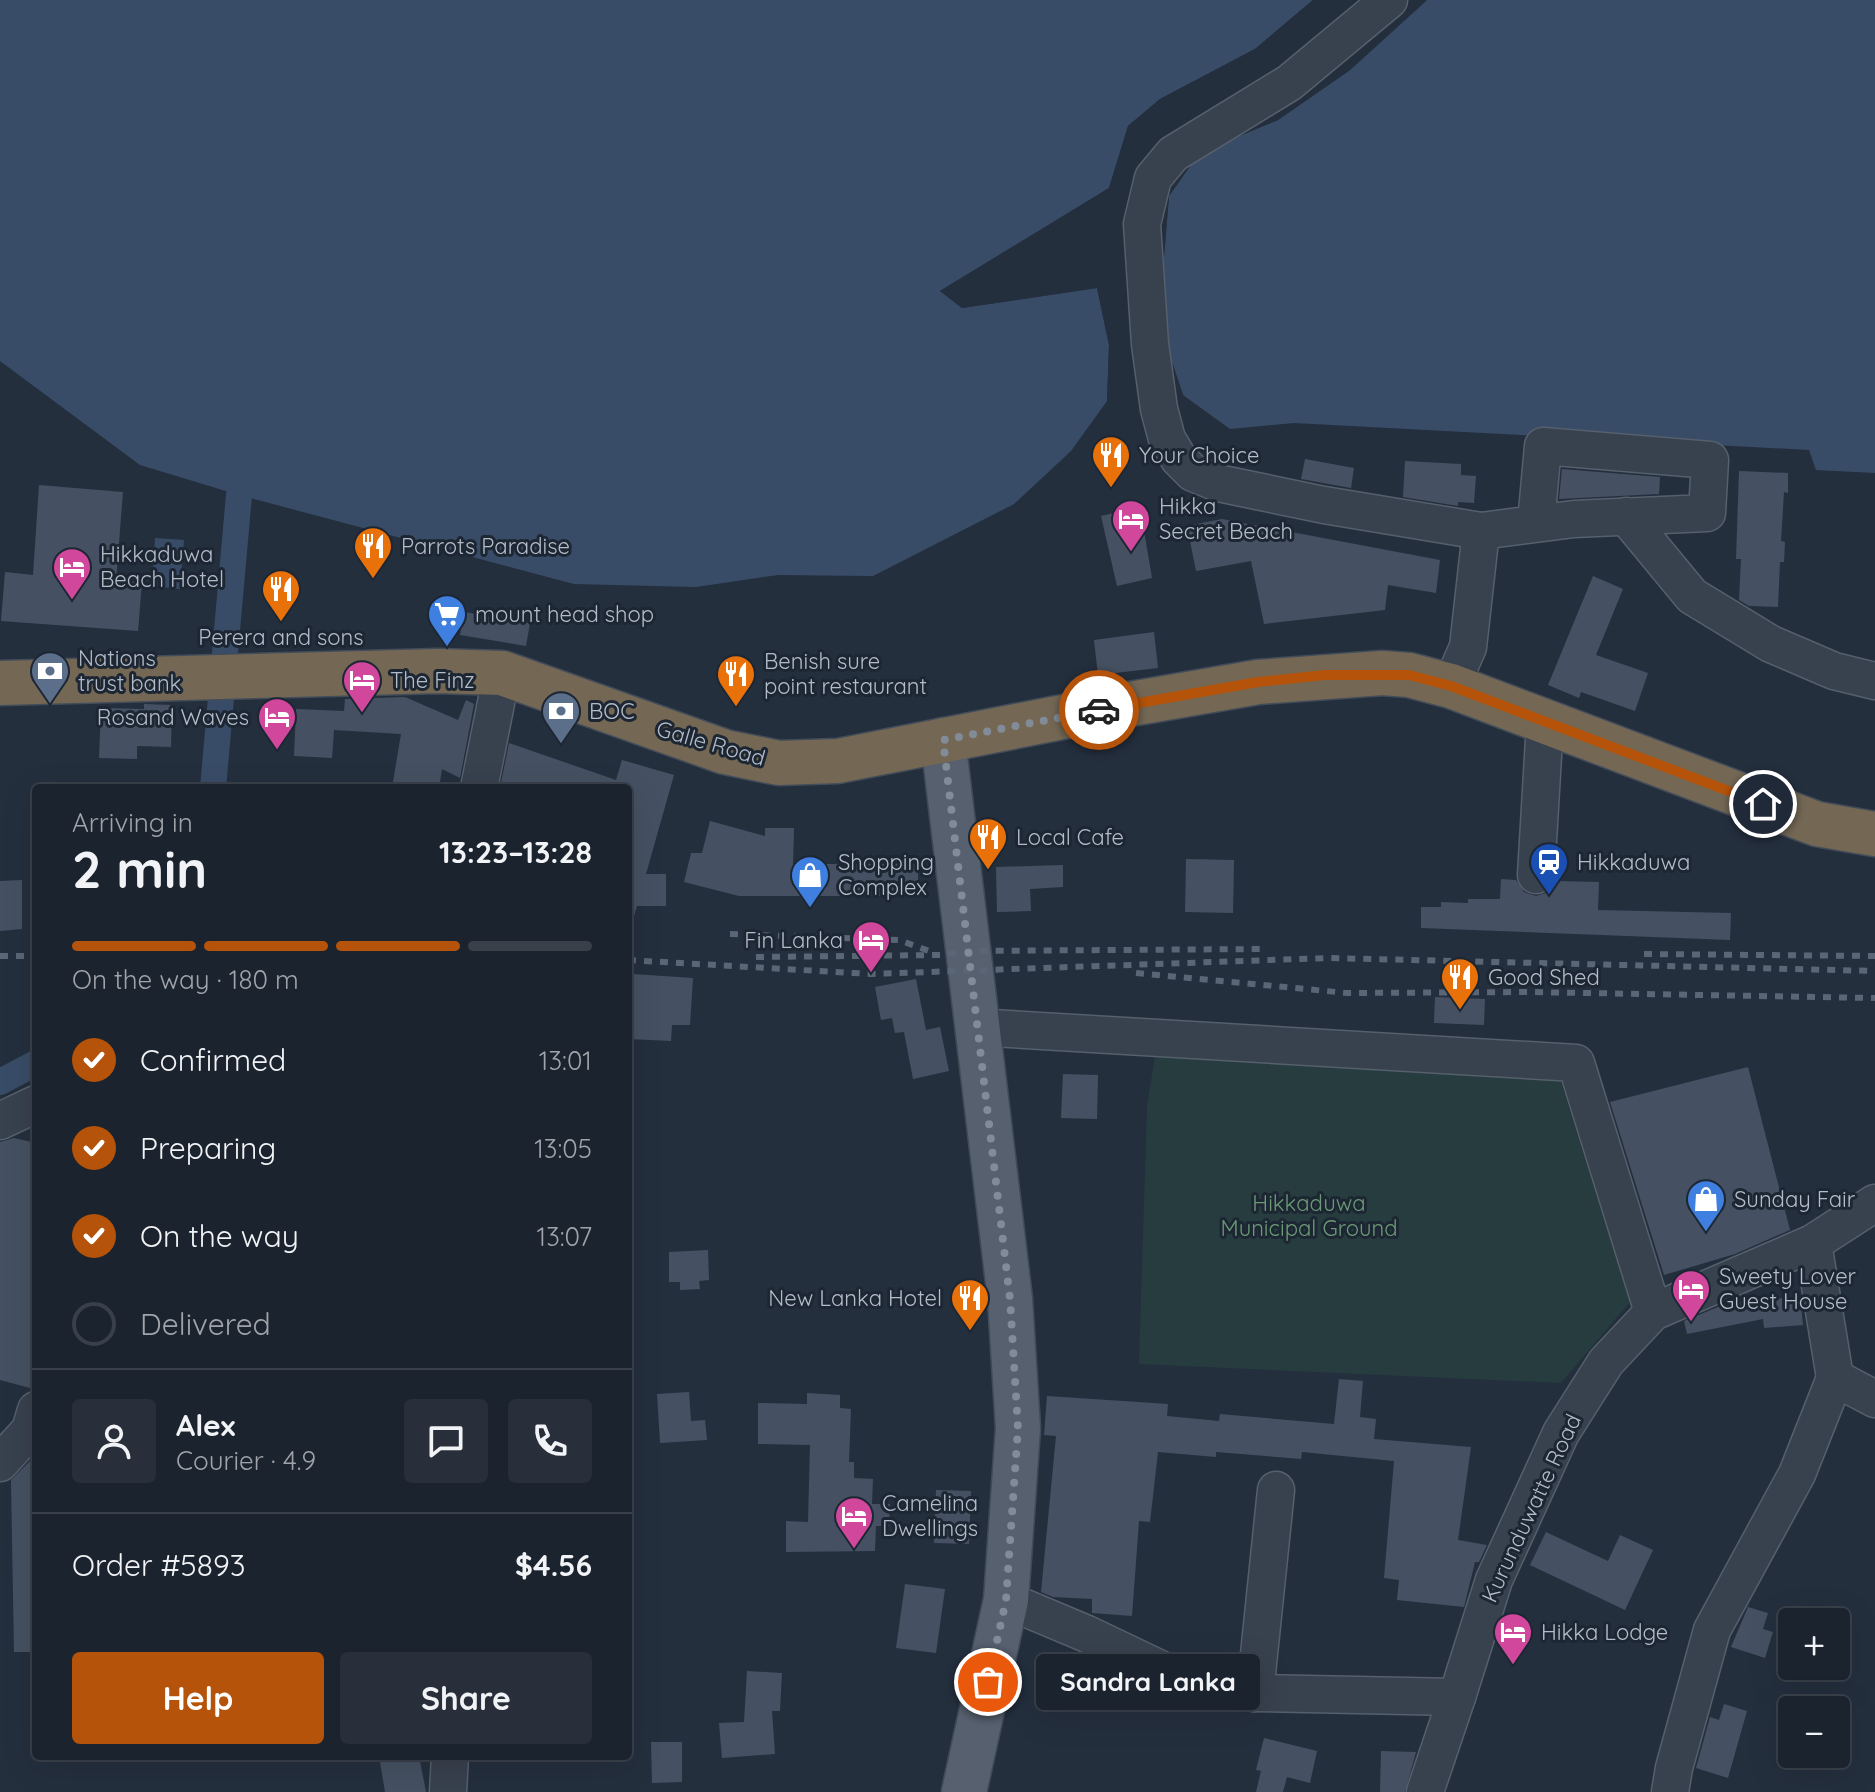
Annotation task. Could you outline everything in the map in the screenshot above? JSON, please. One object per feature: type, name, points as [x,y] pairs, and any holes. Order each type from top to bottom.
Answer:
[{"type":"highway","name":"Galle Road","points":[[0,683],[438,671],[502,673],[725,752],[779,763],[838,761],[1258,682],[1325,675],[1409,675],[1451,686],[1817,824],[1875,834]]},
{"type":"main road","points":[[943,740],[1010,1299],[1018,1428],[1006,1600],[964,1792]]},
{"type":"street","points":[[1389,0],[1289,83],[1173,154],[1153,178],[1142,224],[1150,344],[1159,409],[1167,439],[1179,459],[1193,473],[1218,483],[1324,505],[1481,531],[1536,523],[1707,513],[1710,460],[1543,446],[1536,523]]},
{"type":"street","points":[[1626,516],[1692,596],[1771,644],[1834,671],[1875,681]]},
{"type":"street","points":[[1451,686],[1468,647],[1481,531]]},
{"type":"street","points":[[480,784],[502,673]]},
{"type":"street","points":[[1536,875],[1545,722]]},
{"type":"street","points":[[975,1027],[1576,1063],[1653,1312]]},
{"type":"street","points":[[0,1121],[32,1106]]},
{"type":"street","name":"Kurunduwatte Road","points":[[1425,1792],[1494,1580],[1561,1433],[1606,1362],[1653,1312],[1813,1243],[1875,1203]]},
{"type":"street","points":[[1670,1792],[1712,1630],[1797,1474],[1835,1378],[1813,1243]]},
{"type":"street","points":[[1835,1378],[1875,1399]]},
{"type":"street","points":[[0,1463],[32,1427]]},
{"type":"street","points":[[1255,1693],[1276,1490]]},
{"type":"street","points":[[1006,1600],[1087,1634],[1198,1687],[1255,1693],[1457,1697]]},
{"type":"street","points":[[448,1792],[450,1760]]},
{"type":"green space","name":"Hikkaduwa Municipal Ground","points":[[1156,1049],[1558,1073],[1630,1302],[1561,1383],[1139,1364],[1147,1106]]},
{"type":"water","points":[[0,0],[1313,0],[1255,49],[1160,99],[1128,126],[1109,188],[940,291],[962,308],[1097,288],[1109,345],[1107,401],[1071,451],[1014,504],[873,576],[778,575],[696,587],[574,584],[239,495],[140,465],[0,361]]},
{"type":"water","points":[[1427,0],[1875,0],[1875,473],[1816,470],[1809,450],[1294,423],[1230,429],[1183,395],[1167,347],[1162,281],[1169,196],[1200,152],[1278,120],[1350,70]]},
{"type":"water","points":[[155,538],[184,540],[180,589],[152,586]]},
{"type":"pier","points":[[1313,0],[1317,0],[1316,3],[1257,53],[1162,102],[1131,129],[1111,191],[947,292],[963,304],[1099,285],[1113,345],[1111,400],[1107,401],[1109,345],[1097,288],[962,308],[940,291],[1109,188],[1128,126],[1160,99],[1255,49]]},
{"type":"pier","points":[[1421,0],[1427,0],[1350,70],[1278,120],[1200,152],[1169,196],[1162,281],[1167,347],[1183,395],[1179,395],[1163,347],[1158,281],[1165,194],[1198,149],[1276,117],[1347,67]]},
{"type":"building","points":[[1305,459],[1354,468],[1351,488],[1301,479]]},
{"type":"building","points":[[1405,461],[1461,464],[1461,475],[1476,476],[1474,503],[1458,502],[1458,506],[1403,497]]},
{"type":"building","points":[[1562,469],[1660,477],[1659,494],[1559,499]]},
{"type":"building","points":[[1739,471],[1788,473],[1781,541],[1785,542],[1784,562],[1780,562],[1778,607],[1749,606],[1739,600],[1741,559],[1736,559]]},
{"type":"building","points":[[39,485],[123,492],[116,581],[142,582],[138,631],[1,621],[5,572],[33,575]]},
{"type":"building","points":[[1140,507],[1152,578],[1117,586],[1101,516]]},
{"type":"building","points":[[1222,519],[1440,560],[1436,593],[1388,585],[1385,610],[1264,624],[1251,561],[1196,571],[1187,526]]},
{"type":"building","points":[[1593,576],[1623,589],[1596,655],[1648,673],[1635,711],[1581,692],[1579,698],[1548,685]]},
{"type":"building","points":[[464,612],[530,623],[526,646],[460,635]]},
{"type":"building","points":[[1154,632],[1158,668],[1098,675],[1094,640]]},
{"type":"building","points":[[405,697],[458,720],[466,700],[474,704],[460,778],[442,769],[440,784],[393,784],[401,734],[334,730],[332,758],[294,756],[296,709],[344,711],[345,699]]},
{"type":"building","points":[[144,704],[172,705],[171,747],[137,746],[137,759],[99,758],[101,708],[144,709]]},
{"type":"building","points":[[509,743],[616,780],[622,760],[674,775],[646,874],[666,874],[666,906],[637,906],[632,916],[632,784],[501,784]]},
{"type":"building","points":[[710,821],[765,836],[765,828],[794,828],[793,864],[918,864],[918,896],[739,896],[684,882],[691,853],[702,853]]},
{"type":"building","points":[[1186,859],[1234,860],[1233,913],[1185,912]]},
{"type":"building","points":[[1063,865],[1063,887],[1030,889],[1031,911],[997,912],[996,867]]},
{"type":"building","name":"Hikkaduwa","points":[[1501,879],[1516,880],[1524,892],[1536,896],[1546,893],[1556,881],[1599,882],[1598,910],[1731,913],[1730,940],[1421,928],[1421,907],[1441,907],[1441,902],[1468,903],[1468,899],[1500,899]]},
{"type":"building","points":[[22,880],[22,929],[0,931],[0,881]]},
{"type":"building","points":[[633,974],[693,978],[690,1025],[672,1025],[671,1041],[632,1039]]},
{"type":"building","points":[[916,979],[926,1030],[940,1027],[949,1071],[913,1079],[904,1032],[895,1033],[892,1018],[881,1020],[875,987]]},
{"type":"building","name":"Good Shed","points":[[1435,997],[1485,999],[1484,1025],[1434,1023]]},
{"type":"building","points":[[1748,1067],[1790,1230],[1735,1254],[1664,1275],[1610,1102]]},
{"type":"building","points":[[1063,1074],[1098,1075],[1097,1119],[1061,1118]]},
{"type":"building","points":[[14,1138],[32,1142],[30,1388],[0,1380],[0,1142]]},
{"type":"building","points":[[708,1250],[709,1280],[699,1281],[700,1289],[680,1290],[680,1282],[669,1282],[669,1252]]},
{"type":"building","points":[[1800,1297],[1803,1325],[1764,1328],[1763,1319],[1687,1334],[1684,1321],[1718,1307],[1745,1301]]},
{"type":"building","points":[[1339,1379],[1363,1381],[1360,1417],[1376,1419],[1374,1439],[1471,1447],[1458,1540],[1487,1545],[1479,1562],[1475,1562],[1464,1607],[1397,1600],[1399,1580],[1384,1578],[1394,1461],[1302,1452],[1301,1459],[1216,1452],[1216,1457],[1158,1452],[1150,1522],[1139,1521],[1132,1616],[1092,1613],[1092,1599],[1053,1597],[1041,1592],[1056,1436],[1044,1435],[1047,1396],[1168,1404],[1167,1416],[1219,1421],[1220,1414],[1334,1424]]},
{"type":"building","points":[[689,1392],[691,1421],[705,1420],[707,1440],[660,1443],[657,1394]]},
{"type":"building","points":[[807,1393],[840,1395],[840,1408],[851,1409],[849,1462],[854,1462],[854,1478],[873,1479],[872,1504],[890,1504],[889,1526],[876,1526],[875,1551],[786,1552],[786,1521],[808,1522],[810,1445],[758,1444],[758,1403],[807,1404]]},
{"type":"building","points":[[32,1459],[32,1652],[14,1652],[11,1480]]},
{"type":"building","points":[[936,1490],[971,1491],[969,1544],[934,1543]]},
{"type":"building","points":[[1546,1532],[1608,1561],[1620,1535],[1653,1550],[1625,1610],[1530,1565]]},
{"type":"building","points":[[905,1584],[945,1589],[936,1653],[896,1648]]},
{"type":"building","points":[[1748,1607],[1768,1613],[1763,1629],[1773,1632],[1765,1658],[1731,1647]]},
{"type":"building","points":[[747,1671],[782,1673],[780,1711],[772,1711],[775,1754],[722,1758],[719,1723],[744,1722]]},
{"type":"building","points":[[1724,1704],[1747,1711],[1728,1778],[1696,1768],[1710,1717],[1719,1720]]},
{"type":"building","points":[[1264,1738],[1317,1751],[1310,1783],[1287,1777],[1283,1792],[1256,1792],[1261,1771],[1256,1770]]},
{"type":"building","points":[[651,1742],[682,1742],[682,1782],[652,1783]]},
{"type":"building","points":[[1381,1751],[1416,1752],[1405,1792],[1380,1792]]},
{"type":"building","points":[[380,1760],[420,1760],[426,1792],[385,1792]]},
{"type":"waterway","points":[[213,784],[239,495]]},
{"type":"waterway","points":[[0,1082],[32,1065]]},
{"type":"railway","points":[[730,934],[899,940],[929,951]]},
{"type":"railway","points":[[756,957],[941,955],[966,951],[1264,949]]},
{"type":"railway","points":[[1644,954],[1875,956]]},
{"type":"railway","points":[[0,956],[32,956]]},
{"type":"railway","points":[[632,960],[871,974],[1328,958],[1875,971]]},
{"type":"railway","points":[[1136,973],[1347,993],[1529,992],[1875,998]]},
{"type":"way so far","points":[[988,1682],[1006,1600],[1018,1428],[1010,1299],[943,740],[1099,710]]},
{"type":"place","name":"Your Choice","points":[[1111,489]]},
{"type":"place","name":"Hikka Secret Beach","points":[[1131,553]]},
{"type":"place","name":"Parrots Paradise","points":[[373,580]]},
{"type":"place","name":"Hikkaduwa Beach Hotel","points":[[72,601]]},
{"type":"place","name":"Perera and sons","points":[[281,623]]},
{"type":"place","name":"mount head shop","points":[[447,648]]},
{"type":"place","name":"Nations trust bank","points":[[50,705]]},
{"type":"place","name":"Benish sure point restaurant","points":[[736,708]]},
{"type":"place","name":"The Finz","points":[[362,714]]},
{"type":"place","name":"BOC","points":[[561,745]]},
{"type":"place","name":"Rosand Waves","points":[[277,751]]},
{"type":"place","name":"Local Cafe","points":[[988,871]]},
{"type":"place","name":"Hikkaduwa","points":[[1549,896]]},
{"type":"place","name":"Shopping Complex","points":[[810,909]]},
{"type":"place","name":"Fin Lanka","points":[[871,974]]},
{"type":"place","name":"Good Shed","points":[[1460,1011]]},
{"type":"place","name":"Sunday Fair","points":[[1706,1233]]},
{"type":"place","name":"Sweety Lover Guest House","points":[[1691,1323]]},
{"type":"place","name":"New Lanka Hotel","points":[[970,1332]]},
{"type":"place","name":"Camelina Dwellings","points":[[854,1550]]},
{"type":"place","name":"Hikka Lodge","points":[[1513,1666]]},
{"type":"place","name":"Sandra Lanka","points":[[988,1682]]},
{"type":"route","points":[[1099,710],[1258,682],[1325,675],[1409,675],[1451,686],[1763,804]]}]
